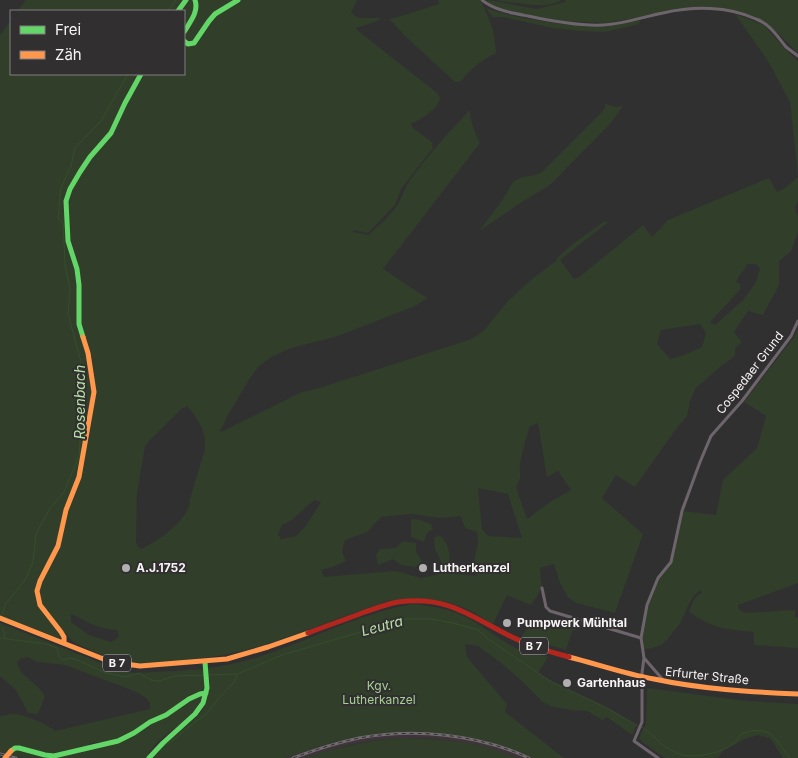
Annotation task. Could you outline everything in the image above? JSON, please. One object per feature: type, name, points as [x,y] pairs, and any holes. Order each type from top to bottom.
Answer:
[{"type":"street","points":[[185,30],[197,9],[195,0]]},
{"type":"street","points":[[185,42],[189,45],[195,42],[216,13],[238,0]]},
{"type":"street","points":[[482,0],[486,4],[509,13],[563,23],[603,25],[684,9],[723,10],[756,18],[764,22],[788,49],[798,56]]},
{"type":"street","points":[[64,643],[64,637],[61,632],[40,605],[37,591],[40,581],[58,546],[66,510],[78,482],[94,392],[89,357],[79,324],[79,286],[77,269],[68,241],[66,199],[90,157],[111,132],[140,75]]},
{"type":"street","name":"Cospedaer Grund","points":[[658,758],[634,741],[642,722],[644,658],[641,638],[647,605],[658,578],[671,562],[682,511],[711,436],[742,401],[791,336],[798,322]]},
{"type":"street","points":[[542,588],[546,608],[550,611],[641,638]]},
{"type":"street","name":"Erfurter Straße","points":[[205,662],[251,653],[373,609],[402,601],[424,600],[464,610],[523,643],[642,677],[717,689],[798,694]]},
{"type":"street","name":"B 7","points":[[0,618],[111,662],[130,666],[205,662]]},
{"type":"street","points":[[644,658],[664,682]]},
{"type":"street","points":[[149,758],[201,706],[206,694],[207,683],[205,662]]},
{"type":"street","points":[[5,758],[15,748],[54,756],[114,743],[171,712],[189,699],[200,694],[206,694]]},
{"type":"shaded area","points":[[412,731],[481,740],[532,758],[518,758],[479,746],[452,741],[427,738],[399,738],[348,745],[306,758],[286,758],[347,739],[375,734]]},
{"type":"green space","points":[[26,0],[357,0],[351,13],[359,18],[380,18],[380,20],[356,28],[357,30],[440,97],[437,106],[433,110],[411,124],[413,128],[433,143],[433,148],[401,189],[395,205],[368,233],[353,230],[353,232],[369,235],[396,208],[408,183],[417,171],[470,110],[473,127],[480,143],[383,269],[427,298],[415,306],[335,337],[291,348],[271,357],[259,366],[250,378],[228,415],[221,432],[302,392],[469,340],[485,329],[507,302],[532,279],[556,261],[574,243],[605,221],[607,223],[560,260],[574,279],[578,278],[643,225],[652,237],[668,220],[769,178],[777,192],[798,177],[798,201],[795,208],[798,217],[798,232],[791,251],[779,261],[779,285],[763,315],[748,311],[734,332],[742,342],[735,348],[735,356],[696,388],[690,401],[687,416],[635,487],[616,475],[602,498],[643,534],[615,613],[576,603],[568,597],[560,583],[554,564],[540,568],[542,588],[531,605],[507,595],[493,624],[470,610],[453,604],[425,599],[387,601],[274,642],[246,650],[224,655],[167,662],[138,664],[111,659],[73,642],[51,617],[41,609],[61,639],[0,616],[0,35],[10,21],[10,75],[185,75],[185,10],[18,10]],"holes":[[[747,264],[756,264],[760,268],[755,284],[743,300],[715,325],[710,322],[741,289],[739,283],[736,283]],[[700,324],[706,333],[702,347],[670,359],[657,344],[661,330]],[[187,406],[196,417],[205,440],[205,449],[190,504],[176,525],[142,549],[138,547],[136,542],[137,493],[145,446],[181,409]],[[538,423],[547,477],[558,471],[571,490],[550,502],[527,519],[516,487],[520,477],[520,464],[530,426]],[[478,488],[508,494],[522,538],[488,536],[482,529]],[[314,500],[321,502],[306,526],[296,536],[281,539],[278,534],[282,525],[292,520]],[[411,514],[441,518],[461,516],[465,528],[477,532],[478,543],[474,562],[477,576],[444,573],[421,578],[396,571],[324,577],[321,570],[346,561],[342,551],[345,540],[367,532],[381,517]],[[71,614],[98,627],[117,630],[119,637],[111,642],[89,635],[71,622]]]},
{"type":"green space","points":[[438,0],[480,0],[491,25],[496,53],[477,65],[461,81],[455,82],[390,20],[439,4]]},
{"type":"green space","points":[[488,0],[537,9],[565,2],[565,0],[798,0],[798,53],[764,21],[738,12],[697,8],[604,23],[563,21],[535,17],[501,9],[487,3]]},
{"type":"green space","points":[[496,0],[562,0],[556,3],[540,5]]},
{"type":"green space","points":[[486,8],[543,22],[573,25],[607,26],[640,20],[639,24],[605,32],[581,31],[552,28],[504,17],[492,17]]},
{"type":"green space","points":[[735,14],[764,25],[798,61],[798,177],[790,102],[768,61]]},
{"type":"green space","points":[[605,104],[616,107],[623,106],[610,124],[550,185],[479,231],[511,185],[519,178],[542,172],[602,112]]},
{"type":"green space","points":[[798,329],[798,583],[738,605],[739,609],[745,613],[795,610],[795,617],[798,618],[798,648],[754,645],[754,632],[720,627],[705,622],[689,612],[695,598],[702,593],[701,590],[692,599],[679,624],[667,640],[654,648],[644,649],[641,638],[652,589],[671,562],[682,511],[716,515],[723,480],[757,448],[766,416],[744,402],[794,337]]},
{"type":"green space","points":[[411,519],[431,524],[433,529],[427,533],[424,542],[411,537]]},
{"type":"green space","points":[[440,536],[447,545],[449,553],[450,565],[444,567],[435,549],[434,537]]},
{"type":"green space","points":[[403,541],[416,543],[416,552],[422,561],[416,567],[401,565],[393,559],[378,565],[376,555],[380,549],[396,548]]},
{"type":"green space","name":"Kgv. Lutherkanzel","points":[[413,604],[451,611],[472,620],[518,649],[548,657],[538,673],[624,718],[636,726],[632,735],[607,717],[603,720],[587,711],[550,706],[543,702],[501,663],[478,646],[465,644],[467,657],[507,704],[505,712],[564,758],[532,758],[481,740],[412,731],[375,734],[347,739],[285,758],[153,758],[204,707],[209,688],[208,668],[260,656],[361,618]]},
{"type":"green space","points":[[565,617],[582,622],[581,628],[572,631],[566,650],[521,637],[532,622],[543,626],[545,623],[561,629]]},
{"type":"green space","points":[[0,623],[121,671],[133,673],[203,669],[205,687],[202,692],[122,738],[106,743],[91,743],[84,748],[49,755],[23,747],[6,754],[0,753],[0,716],[13,714],[23,716],[55,731],[150,709],[150,703],[145,697],[134,691],[65,665],[37,662],[28,657],[20,659],[17,663],[21,672],[45,696],[38,714],[28,713],[16,690],[0,676]]},
{"type":"green space","points":[[647,688],[747,701],[798,704],[798,758],[783,758],[770,738],[758,735],[723,750],[719,757],[665,758],[639,738],[646,723]]},
{"type":"green space","points":[[202,695],[203,697],[196,711],[162,738],[151,750],[147,758],[24,758],[10,755],[16,749],[49,757],[114,743]]},
{"type":"green space","points":[[399,738],[467,743],[518,758],[306,758],[352,745]]},
{"type":"waterway","name":"Rosenbach","points":[[169,10],[176,0]]},
{"type":"waterway","name":"Rosenbach","points":[[2,615],[5,605],[25,580],[33,562],[36,534],[50,508],[64,492],[79,456],[81,426],[78,389],[81,362],[68,314],[70,289],[65,264],[63,223],[58,219],[61,188],[71,166],[75,148],[101,121],[127,75]]},
{"type":"waterway","name":"Leutra","points":[[0,638],[46,644],[57,648],[59,657],[62,660],[71,658],[106,673],[126,677],[139,673],[151,680],[159,681],[175,676],[237,674],[282,655],[405,619],[432,619],[478,630],[488,639],[550,681],[607,708],[638,726]]},
{"type":"waterway","name":"Rosenbach","points":[[3,628],[5,639]]},
{"type":"waterway","points":[[162,747],[205,715],[234,682],[237,675]]},
{"type":"waterway","name":"Leutra","points":[[642,727],[671,750],[689,756],[724,750],[744,733],[756,730],[764,731],[773,736],[790,758]]},
{"type":"railway","points":[[293,758],[359,738],[402,734],[446,735],[467,738],[488,743],[529,758]]},
{"type":"railway","points":[[0,754],[16,758]]},
{"type":"traffic: fast","points":[[179,10],[186,0]]},
{"type":"traffic: fast","points":[[185,30],[195,13],[195,0]]},
{"type":"traffic: fast","points":[[185,42],[188,44],[194,43],[215,14],[238,0]]},
{"type":"traffic: fast","points":[[83,337],[79,324],[77,269],[68,241],[66,201],[70,189],[80,172],[90,157],[111,133],[140,75]]},
{"type":"traffic: fast","points":[[149,758],[195,714],[203,703],[207,688],[205,662]]},
{"type":"traffic: fast","points":[[11,751],[19,748],[54,756],[118,741],[166,715],[189,699],[206,693]]},
{"type":"traffic: slow","points":[[64,643],[64,637],[61,632],[40,605],[37,591],[40,581],[58,546],[66,510],[79,477],[94,392],[88,353],[83,337]]},
{"type":"traffic: slow","points":[[0,618],[111,662],[140,666],[227,659],[308,633]]},
{"type":"traffic: slow","points":[[569,657],[632,674],[690,685],[726,690],[798,694]]},
{"type":"traffic: slow","points":[[5,758],[11,751]]},
{"type":"traffic: jam","points":[[308,633],[389,604],[416,601],[431,602],[458,609],[512,637],[547,651],[569,657]]},
{"type":"place","name":"A.J.1752","points":[[126,568]]},
{"type":"place","name":"Lutherkanzel","points":[[423,568]]},
{"type":"place","name":"Pumpwerk Mühltal","points":[[507,623]]},
{"type":"place","name":"Gartenhaus","points":[[567,683]]}]
